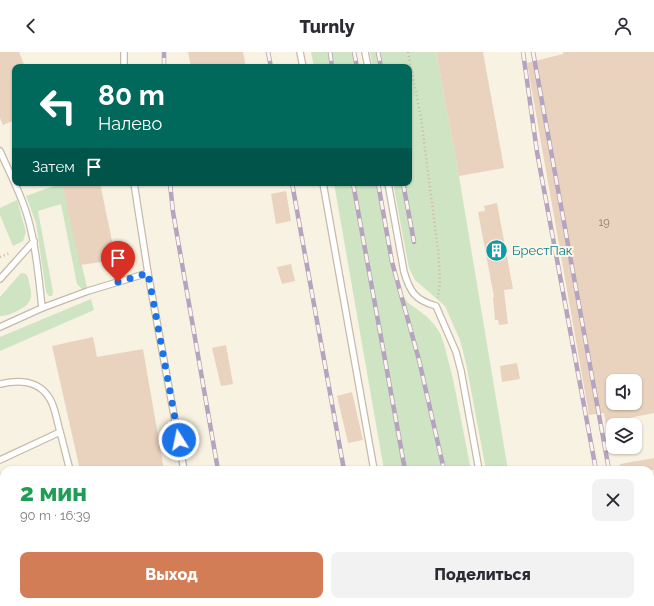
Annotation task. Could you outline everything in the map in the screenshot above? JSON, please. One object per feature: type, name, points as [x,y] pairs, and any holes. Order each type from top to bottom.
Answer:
[{"type":"lane","points":[[124,52],[124,64]]},
{"type":"lane","points":[[300,52],[302,64]]},
{"type":"lane","points":[[365,52],[367,64]]},
{"type":"lane","points":[[0,151],[12,178]]},
{"type":"lane","points":[[16,186],[21,198],[34,241],[42,308]]},
{"type":"lane","points":[[134,186],[148,273],[183,466]]},
{"type":"lane","points":[[324,186],[373,466]]},
{"type":"lane","points":[[389,186],[407,284],[411,292],[419,299],[436,306],[456,352],[478,466]]},
{"type":"lane","points":[[0,279],[34,241]]},
{"type":"lane","points":[[0,327],[42,308],[88,291],[148,273]]},
{"type":"lane","points":[[0,384],[14,381],[26,382],[39,388],[48,395],[54,407],[69,466]]},
{"type":"lane","points":[[0,460],[60,432]]},
{"type":"path","points":[[408,52],[410,64]]},
{"type":"path","points":[[412,74],[420,118],[438,250],[440,280],[436,306]]},
{"type":"green space","points":[[311,52],[354,52],[356,64],[313,64]]},
{"type":"green space","points":[[370,52],[436,52],[459,176],[507,466],[485,466],[466,363],[460,340],[445,306],[415,280],[409,268],[394,186],[412,186],[412,64],[372,64]]},
{"type":"green space","points":[[54,186],[63,186],[87,287],[82,289],[77,284],[61,204],[38,211],[53,292],[52,296],[49,296],[46,292],[36,223],[26,196]]},
{"type":"green space","points":[[335,186],[379,186],[392,262],[399,289],[407,302],[433,323],[440,333],[444,344],[453,379],[470,466],[383,466]]},
{"type":"green space","points":[[17,200],[26,232],[23,241],[13,246],[0,215],[0,208]]},
{"type":"green space","points":[[21,273],[26,274],[28,279],[31,293],[30,300],[25,306],[17,311],[8,315],[0,316],[0,297]]},
{"type":"green space","points":[[91,299],[94,310],[0,351],[0,337]]},
{"type":"building","points":[[0,52],[19,52],[24,64],[12,64],[12,121],[3,125],[0,118]]},
{"type":"building","points":[[188,52],[243,52],[245,64],[190,64]]},
{"type":"building","points":[[436,52],[483,52],[504,168],[459,176]]},
{"type":"building","points":[[563,52],[654,52],[654,413],[629,418],[606,418],[606,426],[604,413],[589,415],[527,63],[563,54]]},
{"type":"building","points":[[63,186],[101,186],[116,260],[80,265]]},
{"type":"building","points":[[286,191],[291,221],[276,224],[271,194]]},
{"type":"building","name":"БрестПак","points":[[497,203],[513,289],[504,290],[508,324],[499,325],[498,320],[495,320],[494,297],[478,212],[485,211],[484,206]]},
{"type":"building","points":[[291,264],[295,281],[282,284],[277,267]]},
{"type":"building","points":[[93,337],[97,357],[143,349],[163,466],[79,466],[52,346]]},
{"type":"building","points":[[226,345],[233,384],[221,386],[212,348]]},
{"type":"building","points":[[517,363],[520,379],[502,382],[500,366]]},
{"type":"building","points":[[352,392],[363,440],[348,443],[337,396]]},
{"type":"building","points":[[654,458],[654,466],[620,466],[620,464]]},
{"type":"railway","points":[[164,52],[164,64]]},
{"type":"railway","points":[[268,52],[270,64]]},
{"type":"railway","points":[[330,52],[332,64]]},
{"type":"railway","points":[[354,52],[356,64]]},
{"type":"railway","points":[[378,52],[380,64]]},
{"type":"railway","points":[[523,52],[537,152],[595,466]]},
{"type":"railway","points":[[533,52],[608,466]]},
{"type":"railway","points":[[170,186],[173,212],[217,466]]},
{"type":"railway","points":[[293,186],[343,466]]},
{"type":"railway","points":[[354,186],[404,466]]},
{"type":"railway","points":[[379,186],[392,262],[419,360],[443,466]]},
{"type":"railway","points":[[404,186],[414,242]]},
{"type":"place","name":"БрестПак","points":[[496,250]]},
{"type":"route","points":[[118,282],[148,273],[179,440]]}]
